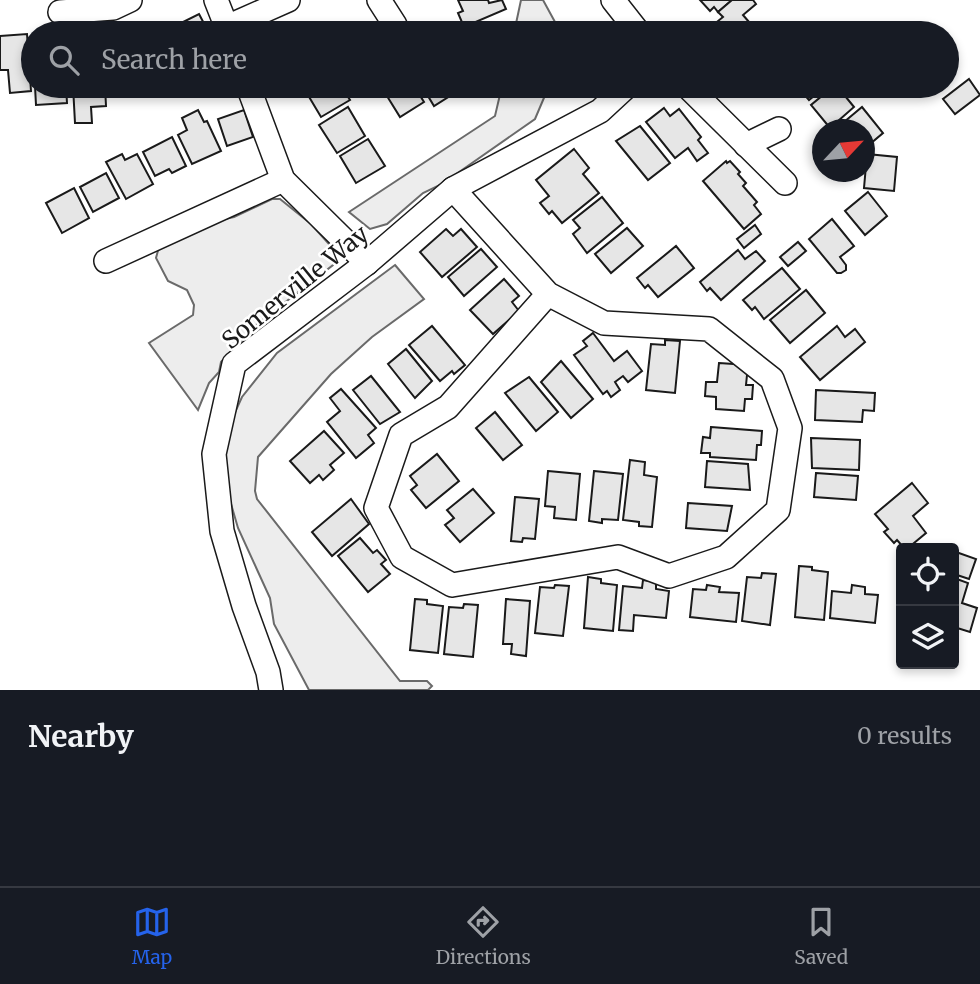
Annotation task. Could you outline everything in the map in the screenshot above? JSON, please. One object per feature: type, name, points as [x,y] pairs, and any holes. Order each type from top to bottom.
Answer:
[{"type":"street","points":[[60,12],[113,8],[130,0]]},
{"type":"street","points":[[216,0],[224,21]]},
{"type":"street","points":[[246,21],[288,0]]},
{"type":"street","points":[[379,0],[392,21]]},
{"type":"street","points":[[613,0],[630,21]]},
{"type":"street","points":[[252,98],[283,180],[367,263]]},
{"type":"street","name":"Somerville Way","points":[[271,690],[268,672],[244,606],[222,531],[214,454],[234,364],[367,263],[453,189],[600,111],[614,98]]},
{"type":"street","points":[[699,98],[785,183]]},
{"type":"street","points":[[746,145],[779,129]]},
{"type":"street","points":[[106,261],[283,180]]},
{"type":"street","points":[[453,189],[548,294],[604,323],[709,330],[772,379],[790,428],[778,510],[726,557],[669,576],[618,557],[452,585],[402,557],[376,509],[401,435],[448,407],[548,294]]},
{"type":"shaded area","points":[[521,0],[543,0],[554,21],[517,21]]},
{"type":"shaded area","points":[[499,98],[544,98],[535,119],[442,184],[423,193],[387,224],[370,229],[349,212],[495,116]]},
{"type":"shaded area","points":[[272,199],[280,199],[311,224],[338,254],[333,265],[256,325],[221,362],[219,372],[209,383],[198,410],[149,343],[193,315],[194,305],[187,290],[168,281],[156,258],[160,243],[234,217]]},
{"type":"shaded area","points":[[395,265],[424,299],[372,337],[331,374],[258,457],[255,491],[257,499],[400,681],[427,681],[432,686],[428,690],[309,690],[274,624],[270,598],[238,528],[229,497],[225,463],[231,421],[242,397],[277,353]]},
{"type":"building","points":[[458,0],[488,0],[489,3],[502,0],[506,9],[478,21],[461,21],[458,13],[463,11]]},
{"type":"building","points":[[700,0],[732,0],[718,12],[714,7],[710,11]]},
{"type":"building","points":[[732,0],[753,0],[756,4],[743,15],[748,21],[718,21],[723,17],[718,12]]},
{"type":"building","points":[[199,14],[203,21],[185,21]]},
{"type":"building","points":[[21,34],[21,92],[10,93],[8,70],[0,70],[0,36]]},
{"type":"building","points":[[969,79],[980,95],[955,114],[943,99],[959,98],[959,87]]},
{"type":"building","points":[[36,98],[67,98],[67,103],[36,105]]},
{"type":"building","points":[[74,98],[106,98],[106,106],[91,107],[92,123],[75,123]]},
{"type":"building","points":[[310,98],[350,100],[321,117]]},
{"type":"building","points":[[388,98],[422,98],[424,102],[400,117]]},
{"type":"building","points":[[429,98],[447,98],[434,106]]},
{"type":"building","points":[[819,98],[847,98],[854,107],[840,119],[823,119],[811,105]]},
{"type":"building","points":[[348,107],[365,136],[337,153],[319,125]]},
{"type":"building","points":[[862,107],[872,119],[848,119]]},
{"type":"building","points":[[664,108],[670,116],[679,109],[701,137],[698,140],[708,153],[697,161],[688,148],[675,158],[646,122]]},
{"type":"building","points":[[198,110],[204,122],[207,121],[221,151],[192,164],[178,135],[187,130],[182,118]]},
{"type":"building","points":[[244,110],[253,137],[227,146],[218,119]]},
{"type":"building","points":[[875,123],[883,133],[875,140]]},
{"type":"building","points":[[640,126],[670,163],[648,180],[616,141]]},
{"type":"building","points":[[172,137],[186,166],[172,173],[169,169],[155,176],[143,152]]},
{"type":"building","points":[[368,139],[385,166],[356,183],[340,156]]},
{"type":"building","points":[[574,149],[589,168],[583,174],[599,193],[562,223],[552,211],[549,214],[540,203],[549,196],[536,180]]},
{"type":"building","points":[[122,154],[125,160],[137,154],[153,184],[126,199],[106,162]]},
{"type":"building","points":[[875,155],[897,157],[894,191],[864,188],[865,182],[875,182]]},
{"type":"building","points":[[726,161],[730,161],[740,172],[738,174],[746,183],[743,186],[757,202],[754,205],[761,214],[744,229],[703,181]]},
{"type":"building","points":[[106,173],[119,198],[93,212],[80,187]]},
{"type":"building","points":[[74,188],[89,218],[62,233],[46,203]]},
{"type":"building","points":[[868,192],[887,216],[865,235],[845,211]]},
{"type":"building","points":[[602,197],[623,223],[587,253],[573,234],[580,228],[573,220]]},
{"type":"building","points":[[832,219],[854,246],[840,257],[846,265],[846,270],[841,273],[837,273],[809,239]]},
{"type":"building","points":[[755,225],[761,234],[744,248],[737,239]]},
{"type":"building","points":[[627,228],[643,246],[611,273],[595,254]]},
{"type":"building","points":[[446,229],[453,236],[461,229],[477,247],[442,277],[420,252]]},
{"type":"building","points":[[798,242],[806,251],[788,266],[780,257]]},
{"type":"building","points":[[676,246],[694,268],[658,297],[648,285],[645,288],[637,278]]},
{"type":"building","points":[[481,249],[497,267],[464,296],[448,277]]},
{"type":"building","points":[[738,250],[745,259],[756,251],[765,261],[721,300],[710,288],[707,291],[700,282]]},
{"type":"building","points":[[782,268],[800,289],[764,319],[755,307],[752,310],[743,300]]},
{"type":"building","points":[[504,279],[519,296],[512,302],[519,311],[493,334],[470,310]]},
{"type":"building","points":[[806,290],[825,313],[790,343],[770,320]]},
{"type":"building","points":[[432,326],[465,365],[440,381],[409,345]]},
{"type":"building","points":[[837,326],[845,337],[855,329],[865,342],[820,380],[800,357]]},
{"type":"building","points":[[593,333],[614,361],[627,351],[642,371],[628,382],[623,376],[615,382],[620,390],[611,397],[607,391],[603,394],[574,355],[587,346],[583,341]]},
{"type":"building","points":[[665,340],[680,341],[675,393],[646,390],[651,344],[665,345]]},
{"type":"building","points":[[406,349],[432,381],[415,398],[388,364]]},
{"type":"building","points":[[561,361],[593,399],[571,418],[541,382]]},
{"type":"building","points":[[719,363],[748,365],[746,385],[753,385],[752,399],[745,399],[744,411],[716,409],[716,397],[705,396],[706,382],[717,382]]},
{"type":"building","points":[[371,376],[400,412],[380,424],[353,390]]},
{"type":"building","points":[[529,377],[558,412],[536,431],[505,393]]},
{"type":"building","points":[[341,389],[376,428],[368,435],[374,443],[356,458],[327,422],[340,411],[330,398]]},
{"type":"building","points":[[816,390],[875,393],[874,411],[863,410],[862,422],[815,420]]},
{"type":"building","points":[[495,412],[522,445],[503,460],[476,428]]},
{"type":"building","points":[[711,427],[762,431],[756,460],[710,457],[710,453],[701,453],[703,437],[710,438]]},
{"type":"building","points":[[324,431],[344,453],[330,465],[334,470],[323,480],[319,475],[310,483],[290,461]]},
{"type":"building","points":[[811,438],[860,440],[859,470],[812,468]]},
{"type":"building","points":[[437,454],[459,481],[426,508],[411,490],[417,485],[410,476]]},
{"type":"building","points":[[630,460],[645,462],[644,475],[657,477],[652,527],[623,520]]},
{"type":"building","points":[[707,461],[748,464],[750,490],[705,487]]},
{"type":"building","points":[[548,471],[580,474],[576,520],[554,518],[555,507],[545,506]]},
{"type":"building","points":[[594,471],[623,474],[618,520],[602,519],[602,523],[589,521]]},
{"type":"building","points":[[816,473],[858,476],[856,500],[814,497]]},
{"type":"building","points":[[912,483],[928,503],[913,516],[926,533],[914,543],[900,543],[897,540],[894,543],[884,532],[888,529],[875,514]]},
{"type":"building","points":[[473,489],[494,513],[460,542],[445,525],[454,518],[447,510]]},
{"type":"building","points":[[515,497],[539,499],[535,539],[511,541]]},
{"type":"building","points":[[351,499],[369,524],[332,556],[312,532]]},
{"type":"building","points":[[688,503],[732,506],[727,531],[686,528]]},
{"type":"building","points":[[360,538],[373,553],[377,550],[386,560],[381,564],[390,574],[368,592],[338,556]]},
{"type":"building","points":[[959,553],[976,559],[969,579],[959,576]]},
{"type":"building","points":[[799,566],[828,572],[824,620],[795,617]]},
{"type":"building","points":[[762,573],[776,574],[770,625],[742,621],[747,577],[761,578]]},
{"type":"building","points":[[588,577],[601,579],[601,583],[617,585],[613,631],[584,628]]},
{"type":"building","points":[[643,580],[656,582],[656,589],[669,591],[666,618],[634,615],[633,631],[619,630],[623,586],[642,588]]},
{"type":"building","points":[[959,580],[968,583],[962,603],[977,608],[970,632],[959,629]]},
{"type":"building","points":[[555,585],[569,586],[563,636],[535,633],[540,587],[554,588]]},
{"type":"building","points":[[707,585],[720,587],[719,592],[739,593],[736,622],[690,617],[693,589],[706,590]]},
{"type":"building","points":[[852,585],[865,587],[865,594],[878,595],[875,623],[830,618],[832,591],[851,593]]},
{"type":"building","points":[[415,599],[443,606],[438,653],[410,650]]},
{"type":"building","points":[[506,599],[530,601],[526,656],[511,654],[512,644],[503,644]]},
{"type":"building","points":[[464,604],[478,605],[473,657],[444,654],[449,607],[463,608]]}]
